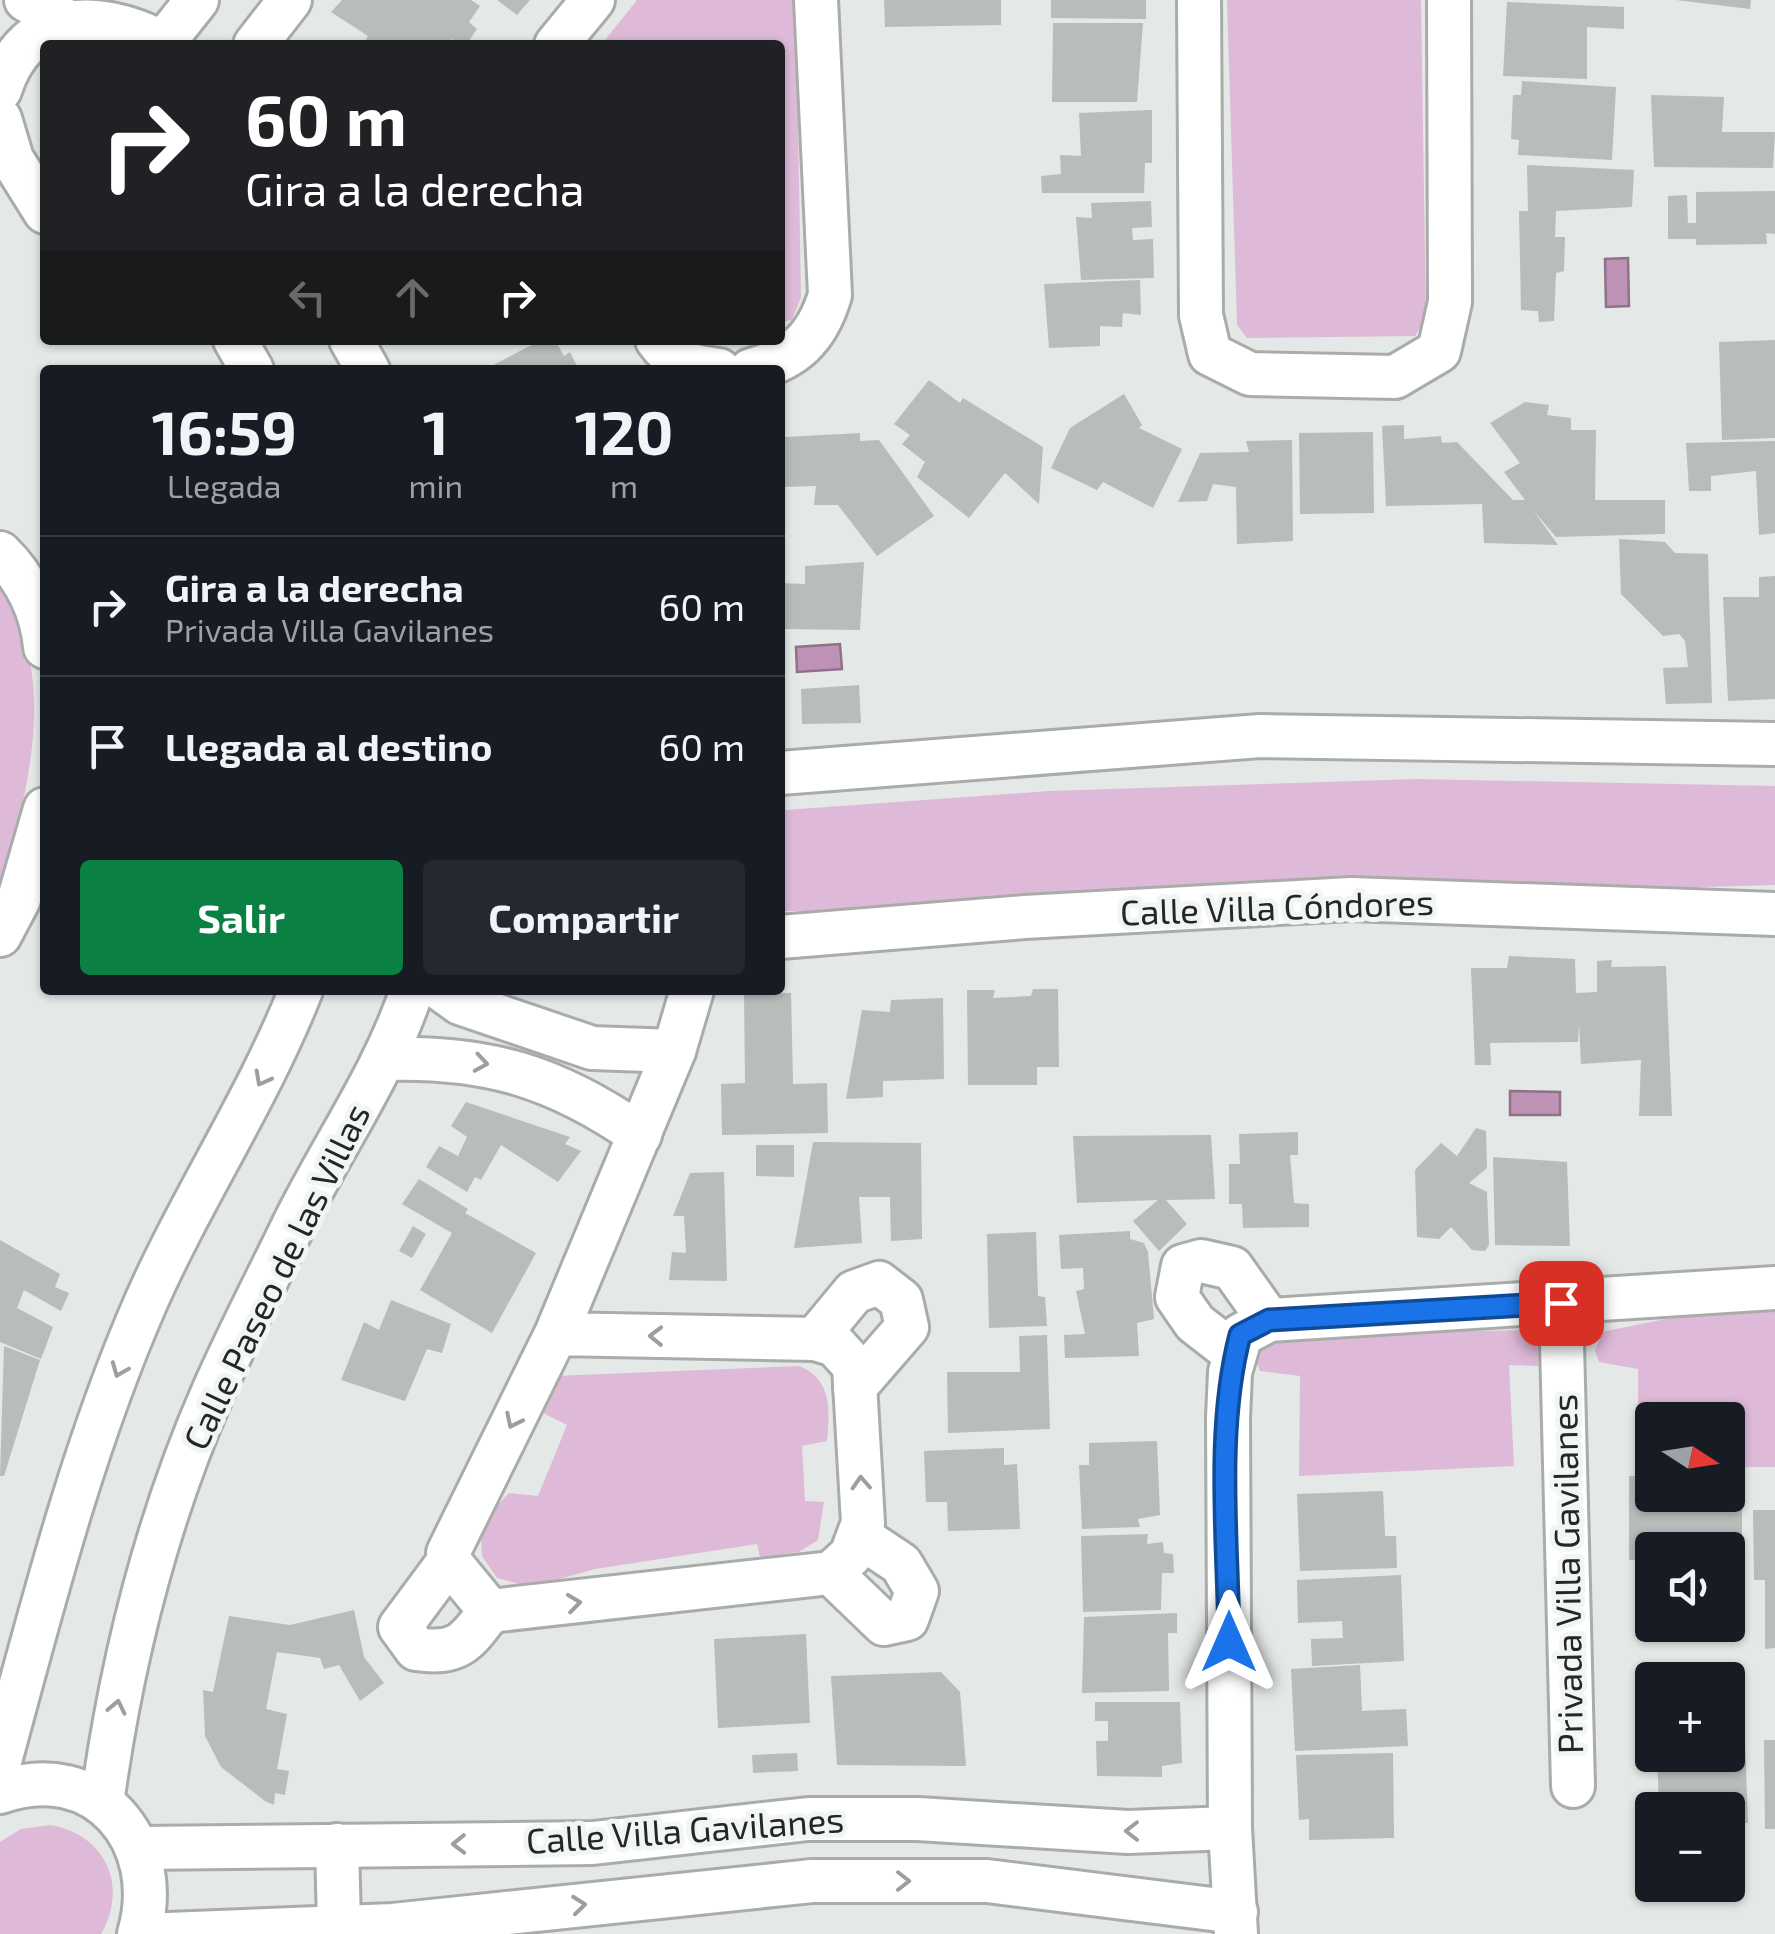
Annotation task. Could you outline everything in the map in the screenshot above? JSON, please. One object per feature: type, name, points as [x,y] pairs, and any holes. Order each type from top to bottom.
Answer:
[{"type":"street","points":[[26,0],[68,21],[110,23],[155,40]]},
{"type":"street","points":[[168,40],[196,0]]},
{"type":"street","points":[[259,40],[290,0]]},
{"type":"street","points":[[560,40],[593,0]]},
{"type":"street","points":[[763,365],[798,351],[821,324],[830,294],[816,0]]},
{"type":"street","points":[[1198,0],[1201,315],[1210,354],[1250,374],[1395,377],[1440,351],[1450,302],[1449,0]]},
{"type":"street","points":[[0,90],[34,38],[68,21]]},
{"type":"street","points":[[0,119],[12,159],[40,204]]},
{"type":"street","points":[[660,345],[666,353],[690,365]]},
{"type":"street","points":[[0,553],[16,568],[40,615]]},
{"type":"street","points":[[785,773],[1260,736],[1775,744]]},
{"type":"street","points":[[0,935],[19,900],[40,826]]},
{"type":"street","name":"Calle Villa Cóndores","points":[[785,937],[1351,899],[1775,914]]},
{"type":"street","points":[[0,1761],[98,1421],[146,1302],[276,1055],[299,995]]},
{"type":"street","name":"Calle Paseo de las Villas","points":[[102,1803],[115,1709],[159,1540],[212,1395],[295,1222],[384,1060],[410,995]]},
{"type":"street","points":[[449,995],[460,1003],[511,1017],[558,1037],[614,1052],[674,1052]]},
{"type":"street","points":[[490,1611],[449,1561],[448,1553],[556,1334],[674,1052],[691,995]]},
{"type":"street","points":[[544,1079],[558,1037]]},
{"type":"street","points":[[384,1060],[456,1060],[544,1079],[594,1103],[640,1135]]},
{"type":"street","points":[[1235,1354],[1195,1323],[1177,1297],[1183,1266],[1201,1262],[1232,1268],[1269,1320]]},
{"type":"street","points":[[815,1339],[854,1292],[879,1282],[902,1300],[907,1327],[855,1387]]},
{"type":"street","points":[[1236,1923],[1230,1828],[1228,1418],[1240,1335],[1269,1320],[1775,1288]]},
{"type":"street","name":"Privada Villa Gavilanes","points":[[1561,1303],[1573,1786]]},
{"type":"street","points":[[449,1561],[400,1627],[416,1650],[444,1653],[467,1641],[490,1611],[831,1573],[852,1555],[863,1523],[854,1366],[835,1345],[815,1339],[556,1334]]},
{"type":"street","points":[[831,1573],[884,1624],[907,1619],[917,1590],[902,1564],[859,1536]]},
{"type":"street","points":[[0,1792],[47,1784],[76,1790],[102,1803],[124,1823],[139,1848],[147,1892],[139,1934]]},
{"type":"street","name":"Calle Villa Gavilanes","points":[[139,1848],[593,1842],[808,1819],[918,1818],[1128,1832],[1230,1828]]},
{"type":"street","points":[[808,1819],[812,1881]]},
{"type":"street","points":[[337,1845],[339,1924]]},
{"type":"street","name":"Calle Villa Gavilanes","points":[[168,1934],[339,1924],[393,1925],[812,1881],[986,1882],[1236,1923]]},
{"type":"shaded area","points":[[637,0],[796,0],[801,297],[792,320],[785,321],[785,40],[605,40]]},
{"type":"shaded area","points":[[1227,0],[1421,0],[1426,318],[1415,336],[1247,338],[1237,325]]},
{"type":"shaded area","points":[[1628,258],[1629,306],[1606,307],[1605,259]]},
{"type":"shaded area","points":[[0,582],[7,588],[27,647],[34,713],[29,771],[0,884]]},
{"type":"shaded area","points":[[840,644],[842,669],[797,672],[796,647]]},
{"type":"shaded area","points":[[1416,779],[1775,786],[1775,885],[1630,889],[1379,877],[874,911],[785,911],[785,810],[1049,791]]},
{"type":"shaded area","points":[[1510,1091],[1560,1092],[1560,1115],[1510,1115]]},
{"type":"shaded area","points":[[1775,1311],[1775,1467],[1745,1467],[1745,1402],[1638,1402],[1638,1369],[1599,1362],[1595,1351],[1602,1332],[1675,1317]]},
{"type":"shaded area","points":[[1529,1330],[1542,1341],[1538,1366],[1509,1365],[1514,1466],[1299,1476],[1300,1376],[1260,1371],[1255,1358],[1267,1335]]},
{"type":"shaded area","points":[[799,1366],[823,1387],[829,1418],[827,1441],[802,1446],[805,1501],[824,1502],[818,1540],[799,1552],[760,1557],[757,1544],[595,1569],[531,1587],[497,1578],[482,1556],[481,1540],[494,1509],[509,1493],[538,1496],[567,1425],[545,1414],[540,1405],[554,1376]]},
{"type":"shaded area","points":[[50,1825],[85,1839],[107,1865],[113,1898],[101,1934],[0,1934],[0,1842],[21,1829]]},
{"type":"building","points":[[342,0],[471,0],[480,6],[469,22],[477,29],[469,40],[366,40],[368,36],[331,12]]},
{"type":"building","points":[[497,0],[530,0],[517,15]]},
{"type":"building","points":[[884,0],[1001,0],[1001,25],[885,27]]},
{"type":"building","points":[[1051,0],[1146,0],[1146,19],[1051,18]]},
{"type":"building","points":[[1676,0],[1751,0],[1750,9]]},
{"type":"building","points":[[1507,2],[1624,7],[1624,29],[1587,27],[1587,79],[1503,76]]},
{"type":"building","points":[[1053,23],[1143,23],[1137,102],[1052,102]]},
{"type":"building","points":[[1522,81],[1616,87],[1612,160],[1518,155],[1519,140],[1511,139],[1513,95],[1521,95]]},
{"type":"building","points":[[1651,95],[1724,97],[1722,132],[1775,132],[1773,168],[1654,167]]},
{"type":"building","points":[[1152,110],[1152,163],[1145,163],[1144,193],[1042,193],[1041,176],[1061,174],[1060,155],[1081,156],[1079,113]]},
{"type":"building","points":[[1527,165],[1634,170],[1632,207],[1556,211],[1555,237],[1565,237],[1564,271],[1556,273],[1554,321],[1539,322],[1538,311],[1521,310],[1519,211],[1528,211]]},
{"type":"building","points":[[1775,191],[1775,234],[1766,233],[1767,244],[1696,245],[1696,239],[1668,239],[1668,196],[1687,195],[1688,223],[1696,223],[1696,192]]},
{"type":"building","points":[[1151,201],[1152,227],[1132,228],[1133,240],[1153,239],[1154,278],[1081,280],[1076,217],[1092,218],[1091,203]]},
{"type":"building","points":[[1140,280],[1141,315],[1123,313],[1122,327],[1100,326],[1100,346],[1049,348],[1044,284]]},
{"type":"building","points":[[1775,340],[1775,438],[1722,440],[1719,342]]},
{"type":"building","points":[[532,345],[558,345],[564,356],[570,352],[576,365],[494,365]]},
{"type":"building","points":[[929,380],[960,403],[963,398],[1043,447],[1039,504],[1005,473],[969,518],[917,477],[925,462],[902,444],[910,435],[894,424]]},
{"type":"building","points":[[1124,394],[1142,425],[1139,428],[1182,449],[1153,508],[1103,482],[1097,490],[1051,468],[1070,428]]},
{"type":"building","points":[[1525,402],[1549,405],[1547,415],[1571,418],[1571,430],[1596,430],[1595,500],[1665,500],[1665,534],[1556,537],[1533,510],[1558,545],[1484,543],[1482,504],[1386,506],[1382,426],[1404,425],[1404,439],[1441,436],[1442,443],[1457,442],[1513,500],[1525,500],[1504,472],[1520,463],[1490,423]]},
{"type":"building","points":[[1373,432],[1374,513],[1300,514],[1299,433]]},
{"type":"building","points":[[860,433],[860,441],[879,440],[934,516],[877,556],[838,505],[814,505],[816,486],[785,487],[785,437]]},
{"type":"building","points":[[1292,440],[1293,541],[1237,544],[1236,487],[1213,484],[1207,501],[1178,502],[1200,453],[1249,452],[1246,441]]},
{"type":"building","points":[[1775,441],[1775,533],[1759,535],[1756,471],[1711,476],[1711,491],[1689,491],[1686,443]]},
{"type":"building","points":[[1619,539],[1665,542],[1675,553],[1708,554],[1712,703],[1666,704],[1663,668],[1688,667],[1685,641],[1679,634],[1663,636],[1621,594]]},
{"type":"building","points":[[864,562],[860,630],[785,629],[785,583],[805,584],[805,566]]},
{"type":"building","points":[[1775,576],[1775,699],[1728,701],[1723,597],[1759,597],[1759,577]]},
{"type":"building","points":[[859,685],[861,723],[802,724],[801,689]]},
{"type":"building","points":[[1509,956],[1575,959],[1576,993],[1597,992],[1597,961],[1612,960],[1611,967],[1666,966],[1672,1116],[1639,1116],[1641,1060],[1581,1064],[1579,1024],[1578,1042],[1490,1043],[1491,1065],[1475,1065],[1471,968],[1507,968]]},
{"type":"building","points":[[1033,989],[1058,989],[1059,1067],[1037,1067],[1037,1085],[968,1085],[967,990],[995,990],[993,998],[1031,996]]},
{"type":"building","points":[[791,993],[793,1084],[827,1083],[828,1133],[722,1135],[721,1084],[745,1083],[744,995]]},
{"type":"building","points":[[943,998],[944,1079],[883,1081],[883,1097],[846,1099],[862,1010],[890,1012],[891,1000]]},
{"type":"building","points":[[466,1102],[570,1137],[565,1144],[581,1151],[558,1182],[501,1145],[481,1180],[475,1177],[467,1192],[426,1167],[439,1146],[458,1156],[467,1137],[451,1126]]},
{"type":"building","points":[[1476,1128],[1486,1131],[1487,1168],[1469,1183],[1487,1192],[1489,1245],[1485,1251],[1472,1250],[1451,1227],[1439,1239],[1417,1237],[1415,1170],[1441,1143],[1457,1156]]},
{"type":"building","points":[[1298,1132],[1298,1155],[1290,1155],[1294,1203],[1309,1204],[1309,1227],[1243,1228],[1242,1204],[1229,1204],[1229,1164],[1240,1164],[1239,1134]]},
{"type":"building","points":[[1211,1135],[1215,1199],[1166,1200],[1187,1224],[1159,1251],[1133,1221],[1158,1200],[1077,1203],[1073,1136]]},
{"type":"building","points":[[813,1142],[921,1143],[922,1239],[891,1241],[890,1197],[859,1197],[862,1243],[794,1248]]},
{"type":"building","points":[[756,1145],[794,1145],[794,1177],[756,1176]]},
{"type":"building","points":[[1493,1157],[1567,1162],[1570,1246],[1495,1245]]},
{"type":"building","points":[[724,1172],[727,1281],[669,1280],[672,1252],[686,1253],[684,1216],[673,1216],[690,1173]]},
{"type":"building","points":[[419,1179],[468,1209],[465,1213],[536,1253],[492,1333],[420,1290],[452,1233],[402,1204]]},
{"type":"building","points":[[413,1226],[426,1234],[412,1258],[399,1251]]},
{"type":"building","points":[[1130,1231],[1130,1239],[1144,1243],[1148,1252],[1154,1319],[1137,1323],[1139,1356],[1065,1358],[1064,1335],[1085,1334],[1076,1291],[1084,1289],[1083,1268],[1061,1269],[1059,1235]]},
{"type":"building","points":[[1036,1232],[1038,1296],[1045,1297],[1047,1326],[989,1328],[987,1234]]},
{"type":"building","points":[[0,1240],[60,1274],[55,1287],[69,1293],[61,1311],[24,1290],[17,1308],[53,1327],[41,1359],[0,1342]]},
{"type":"building","points":[[391,1300],[451,1324],[442,1353],[427,1349],[405,1401],[341,1380],[364,1322],[379,1330]]},
{"type":"building","points":[[1047,1335],[1050,1429],[948,1433],[947,1372],[1020,1372],[1019,1336]]},
{"type":"building","points":[[4,1346],[40,1360],[4,1476],[0,1476]]},
{"type":"building","points":[[1157,1441],[1160,1515],[1138,1519],[1140,1527],[1082,1529],[1079,1465],[1089,1465],[1089,1443]]},
{"type":"building","points":[[1004,1448],[1004,1465],[1017,1464],[1020,1529],[948,1531],[947,1502],[926,1502],[924,1451]]},
{"type":"building","points":[[1629,1476],[1635,1476],[1635,1512],[1742,1512],[1742,1532],[1635,1532],[1635,1560],[1629,1560]]},
{"type":"building","points":[[1383,1491],[1385,1536],[1396,1536],[1397,1568],[1300,1571],[1297,1494]]},
{"type":"building","points":[[1753,1510],[1775,1510],[1775,1648],[1765,1649],[1765,1580],[1754,1580]]},
{"type":"building","points":[[1148,1534],[1147,1544],[1163,1542],[1164,1553],[1173,1554],[1174,1573],[1162,1573],[1161,1610],[1083,1612],[1081,1536]]},
{"type":"building","points":[[1401,1575],[1404,1661],[1312,1666],[1311,1639],[1343,1638],[1342,1621],[1298,1623],[1297,1580]]},
{"type":"building","points":[[354,1610],[364,1657],[384,1683],[360,1701],[339,1665],[324,1669],[320,1658],[277,1652],[266,1709],[287,1714],[277,1769],[289,1771],[285,1795],[275,1793],[274,1805],[221,1767],[205,1736],[203,1690],[213,1692],[229,1616],[290,1625]]},
{"type":"building","points":[[1177,1613],[1177,1633],[1168,1633],[1169,1691],[1082,1693],[1084,1617]]},
{"type":"building","points":[[806,1634],[810,1723],[718,1728],[714,1639]]},
{"type":"building","points":[[1360,1665],[1362,1711],[1406,1709],[1408,1746],[1295,1751],[1291,1669]]},
{"type":"building","points":[[941,1672],[960,1692],[966,1766],[837,1765],[831,1676]]},
{"type":"building","points":[[1095,1702],[1180,1702],[1182,1763],[1162,1766],[1162,1777],[1097,1776],[1096,1741],[1108,1741],[1108,1721],[1095,1721]]},
{"type":"building","points":[[1745,1740],[1748,1823],[1745,1792],[1658,1792],[1658,1772],[1745,1772]]},
{"type":"building","points":[[1764,1740],[1775,1740],[1775,1829],[1765,1829]]},
{"type":"building","points":[[797,1753],[798,1771],[753,1773],[752,1755]]},
{"type":"building","points":[[1393,1753],[1394,1838],[1309,1840],[1309,1819],[1299,1820],[1296,1755]]},
{"type":"route","points":[[1229,1642],[1228,1418],[1230,1372],[1240,1335],[1269,1320],[1561,1303]]}]
